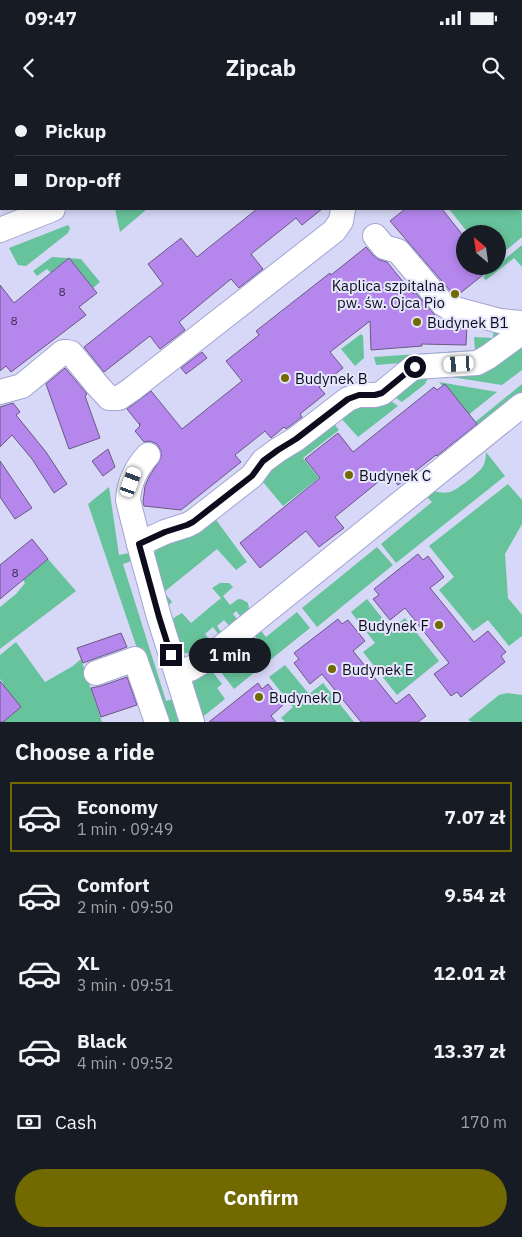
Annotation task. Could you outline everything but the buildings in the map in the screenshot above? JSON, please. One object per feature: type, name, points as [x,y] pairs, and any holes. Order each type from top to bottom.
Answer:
[{"type":"street","points":[[0,230],[50,210]]},
{"type":"street","points":[[0,392],[22,386],[63,352],[67,352],[71,353],[109,398],[119,398],[334,231],[340,221],[343,210]]},
{"type":"street","points":[[374,236],[384,247],[398,251],[448,308],[500,321],[522,323]]},
{"type":"street","points":[[139,544],[193,522],[252,476],[263,461],[296,439],[348,399],[359,395],[382,393],[415,367],[477,363],[522,332]]},
{"type":"street","points":[[177,674],[207,659],[522,406]]},
{"type":"street","points":[[148,455],[141,462],[135,473],[128,500],[159,617],[192,722]]},
{"type":"street","points":[[96,673],[135,659],[156,722]]},
{"type":"green space","points":[[115,210],[146,210],[120,232]]},
{"type":"green space","points":[[450,210],[522,210],[522,237],[506,250],[506,225],[462,225]]},
{"type":"green space","points":[[68,225],[70,228],[68,233],[26,266],[18,265],[9,248]]},
{"type":"green space","points":[[522,245],[522,267],[514,258],[506,264],[506,258]]},
{"type":"green space","points":[[52,257],[69,258],[51,273],[47,269],[37,276],[33,271]]},
{"type":"green space","points":[[69,258],[81,259],[100,282],[93,288]]},
{"type":"green space","points":[[485,275],[492,275],[486,280],[483,277]]},
{"type":"green space","points":[[494,325],[499,333],[498,338],[478,357],[376,365],[374,357],[475,350],[474,337],[493,338]]},
{"type":"green space","points":[[361,334],[363,336],[364,358],[355,366],[341,349]]},
{"type":"green space","points":[[522,340],[522,370],[502,385],[438,375]]},
{"type":"green space","points":[[422,372],[428,378],[425,384],[402,402],[391,395]]},
{"type":"green space","points":[[439,382],[497,392],[467,416]]},
{"type":"green space","points":[[522,384],[522,395],[479,430],[474,423]]},
{"type":"green space","points":[[385,397],[398,406],[358,437],[339,416],[358,401]]},
{"type":"green space","points":[[332,421],[339,430],[303,458],[319,478],[283,506],[263,482],[222,515],[221,513],[264,473]]},
{"type":"green space","points":[[486,452],[505,476],[396,563],[381,544],[432,502],[423,493],[426,490],[447,493],[457,488],[472,478],[482,468]]},
{"type":"green space","points":[[508,484],[522,500],[522,524],[505,554],[508,598],[522,615],[522,636],[509,646],[488,620],[473,631],[439,590],[454,577],[429,546]]},
{"type":"green space","points":[[109,487],[119,555],[134,552],[135,560],[123,564],[166,701],[178,698],[186,722],[162,722],[88,504]]},
{"type":"green space","points":[[214,517],[247,562],[236,570],[217,549],[164,592],[172,602],[165,608],[151,563],[155,552],[159,546]]},
{"type":"green space","points":[[377,547],[393,565],[317,627],[302,608]]},
{"type":"green space","points":[[48,559],[76,591],[0,649],[0,607],[16,594],[25,583],[23,580]]},
{"type":"green space","points":[[220,583],[229,583],[233,587],[223,596],[230,605],[239,599],[248,603],[250,613],[246,623],[236,611],[233,614],[241,624],[233,630],[224,620],[217,626],[224,636],[221,638],[213,627],[205,634],[214,645],[194,655],[181,652],[171,621],[182,613],[191,623],[221,598],[212,588]]},
{"type":"green space","points":[[367,599],[391,629],[405,618],[439,661],[397,695],[363,652],[375,643],[351,612]]},
{"type":"green space","points":[[297,612],[310,628],[234,689],[213,662],[222,655],[233,667],[244,658],[234,645],[242,639],[250,649],[259,641],[252,632],[258,627],[266,637]]},
{"type":"green space","points":[[16,642],[45,682],[73,666],[81,659],[102,722],[3,722],[21,707],[0,679],[0,655]]},
{"type":"green space","points":[[285,665],[309,694],[323,683],[354,722],[285,722],[281,718],[293,707],[269,677]]},
{"type":"green space","points":[[209,667],[222,684],[217,688],[225,699],[200,719],[191,685]]},
{"type":"green space","points":[[507,693],[522,695],[522,722],[472,722],[468,720],[499,695]]},
{"type":"place","name":"Kaplica szpitalna pw. św. Ojca Pio","points":[[455,294]]},
{"type":"place","name":"Budynek B1","points":[[417,322]]},
{"type":"place","name":"Budynek B","points":[[285,378]]},
{"type":"place","name":"Budynek C","points":[[349,475]]},
{"type":"place","name":"Budynek F","points":[[439,625]]},
{"type":"place","name":"Budynek E","points":[[332,669]]},
{"type":"place","name":"Budynek D","points":[[259,697]]},
{"type":"route","points":[[171,655],[139,544],[193,522],[252,476],[263,461],[296,439],[348,399],[359,395],[382,393],[415,367]]}]
